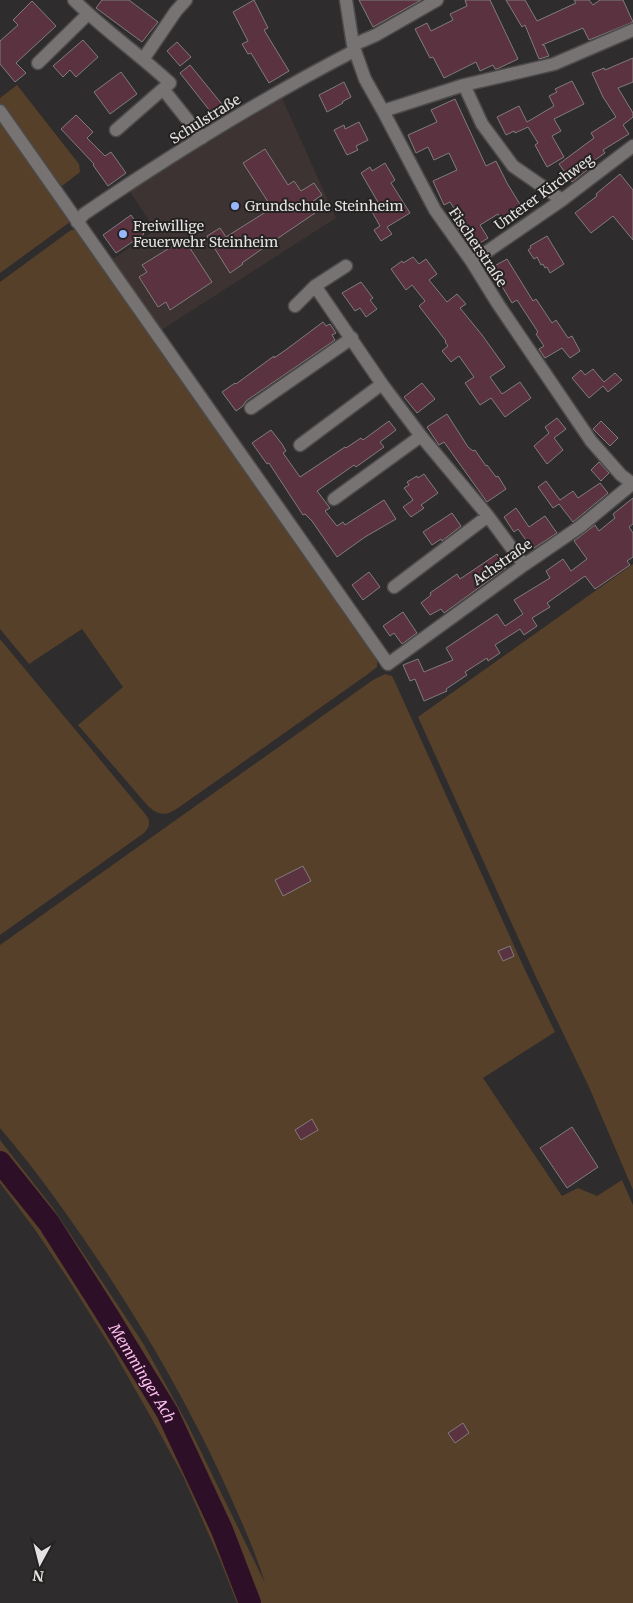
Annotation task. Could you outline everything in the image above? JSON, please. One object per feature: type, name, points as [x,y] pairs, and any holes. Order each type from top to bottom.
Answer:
[{"type":"street","points":[[74,0],[88,14],[144,58],[170,83],[116,130]]},
{"type":"street","points":[[144,58],[176,11],[186,0]]},
{"type":"street","name":"Fischerstraße","points":[[346,0],[353,48],[365,79],[435,210],[472,262],[591,442],[620,475],[633,484]]},
{"type":"street","name":"Schulstraße","points":[[77,222],[84,214],[202,138],[437,0]]},
{"type":"street","points":[[38,63],[88,14]]},
{"type":"street","points":[[383,111],[464,85],[554,64],[633,30]]},
{"type":"street","points":[[464,85],[482,124],[513,166],[562,200]]},
{"type":"street","points":[[163,89],[202,138]]},
{"type":"street","points":[[0,111],[77,222]]},
{"type":"street","name":"Unterer Kirchweg","points":[[472,262],[562,200],[633,146]]},
{"type":"street","name":"Achstraße","points":[[77,222],[291,523],[388,664],[581,526],[633,484]]},
{"type":"street","points":[[296,306],[314,286],[346,266]]},
{"type":"street","points":[[314,286],[352,338],[382,384],[421,436],[488,516],[524,565]]},
{"type":"street","points":[[251,408],[352,338]]},
{"type":"street","points":[[300,445],[382,384]]},
{"type":"street","points":[[334,499],[421,436]]},
{"type":"street","points":[[394,587],[488,516]]},
{"type":"shaded area","points":[[17,85],[79,164],[80,172],[62,186],[0,107],[0,98]]},
{"type":"shaded area","name":"Grundschule Steinheim","points":[[282,98],[336,218],[160,331],[110,261],[155,230],[129,190]]},
{"type":"shaded area","points":[[0,121],[70,222],[0,273]]},
{"type":"shaded area","points":[[71,230],[76,230],[377,659],[377,667],[368,674],[178,808],[166,814],[156,812],[148,806],[78,725],[123,687],[82,629],[29,664],[0,629],[0,282]]},
{"type":"shaded area","points":[[633,564],[633,1190],[589,1087],[536,977],[418,717]]},
{"type":"shaded area","points":[[0,639],[146,815],[149,820],[149,827],[144,833],[0,935]]},
{"type":"shaded area","points":[[385,674],[392,676],[395,682],[525,970],[555,1032],[483,1078],[562,1196],[578,1188],[597,1196],[622,1180],[633,1205],[633,1603],[237,1603],[183,1476],[152,1419],[115,1354],[70,1282],[36,1231],[0,1183],[0,1140],[53,1208],[143,1343],[188,1425],[265,1583],[251,1543],[222,1478],[184,1402],[156,1353],[112,1281],[72,1222],[0,1128],[0,945],[373,680]]},
{"type":"building","points":[[102,0],[129,0],[158,22],[142,42],[96,8]]},
{"type":"building","points":[[254,0],[268,28],[264,30],[289,71],[269,83],[251,53],[248,54],[242,44],[248,41],[233,12]]},
{"type":"building","points":[[359,0],[421,0],[373,27]]},
{"type":"building","points":[[465,0],[490,0],[518,59],[497,69],[493,65],[480,71],[476,62],[444,78],[433,57],[430,58],[415,29],[427,23],[431,31],[453,20],[450,14],[467,6]]},
{"type":"building","points":[[506,0],[525,0],[537,21],[576,3],[574,0],[589,0],[593,5],[600,0],[623,0],[633,22],[589,40],[583,28],[542,45],[544,45],[549,56],[539,59],[525,25],[522,27]]},
{"type":"building","points":[[32,1],[56,26],[16,63],[26,73],[15,82],[0,64],[0,41],[18,25],[13,20]]},
{"type":"building","points":[[83,40],[98,57],[76,77],[70,70],[63,77],[53,66]]},
{"type":"building","points":[[177,42],[191,57],[180,66],[167,51]]},
{"type":"building","points":[[633,58],[633,82],[618,88],[633,113],[633,117],[623,125],[629,134],[603,150],[605,153],[585,168],[587,170],[572,182],[559,164],[594,138],[591,133],[616,117],[603,97],[592,73],[604,68],[605,70]]},
{"type":"building","points":[[190,65],[225,108],[214,116],[180,73]]},
{"type":"building","points":[[121,72],[137,94],[110,114],[94,92]]},
{"type":"building","points":[[572,81],[584,104],[554,119],[561,131],[552,136],[564,157],[547,167],[535,145],[538,143],[528,127],[506,135],[497,117],[519,106],[527,122],[554,106],[549,96],[557,92],[555,89]]},
{"type":"building","points":[[344,82],[351,97],[327,112],[319,95]]},
{"type":"building","points":[[455,99],[486,166],[496,161],[521,206],[512,211],[515,216],[503,223],[498,214],[480,225],[488,238],[472,248],[454,223],[461,219],[450,202],[444,205],[433,181],[457,170],[449,153],[434,160],[428,147],[416,153],[408,135],[437,122],[431,110]]},
{"type":"building","points":[[76,115],[93,132],[87,138],[105,156],[111,152],[126,173],[108,186],[94,164],[61,129]]},
{"type":"building","points":[[359,122],[368,140],[356,146],[358,150],[347,155],[334,130],[344,125],[345,129]]},
{"type":"building","points":[[265,149],[288,185],[294,181],[301,191],[314,183],[322,195],[309,204],[315,213],[230,273],[207,236],[220,228],[226,237],[272,208],[243,163]]},
{"type":"building","points":[[385,163],[395,180],[391,183],[410,213],[387,227],[392,234],[381,241],[374,230],[380,226],[371,210],[379,204],[361,173],[370,167],[372,171]]},
{"type":"building","points":[[620,174],[633,190],[633,240],[613,216],[591,233],[575,213],[597,196],[596,194]]},
{"type":"building","name":"Freiwillige Feuerwehr Steinheim","points":[[131,215],[144,234],[116,253],[103,235]]},
{"type":"building","points":[[547,236],[564,264],[550,273],[547,267],[545,268],[543,264],[541,265],[537,257],[534,259],[528,250],[531,248],[530,246]]},
{"type":"building","points":[[184,239],[212,282],[170,310],[166,302],[158,307],[139,277],[147,272],[142,265]]},
{"type":"building","points":[[413,257],[419,264],[426,259],[437,274],[429,280],[447,302],[457,294],[466,304],[460,308],[505,367],[490,377],[502,394],[520,382],[531,398],[505,417],[491,398],[480,405],[465,383],[474,377],[459,356],[451,362],[442,351],[448,346],[446,341],[419,306],[425,301],[412,285],[406,290],[391,269],[402,261],[403,263]]},
{"type":"building","points":[[507,259],[533,301],[536,299],[552,323],[556,320],[568,338],[572,336],[580,351],[570,358],[562,348],[545,358],[539,349],[544,346],[536,334],[538,332],[517,300],[512,303],[491,268]]},
{"type":"building","points":[[361,282],[373,298],[370,300],[377,309],[366,317],[360,308],[355,311],[342,293]]},
{"type":"building","points":[[323,322],[326,326],[330,324],[336,333],[332,335],[335,340],[246,401],[236,411],[222,392],[287,349]]},
{"type":"building","points":[[593,369],[604,382],[615,373],[622,380],[608,392],[603,386],[589,398],[572,378],[581,370],[585,375]]},
{"type":"building","points":[[422,383],[435,399],[417,413],[404,397]]},
{"type":"building","points":[[447,414],[468,447],[473,451],[475,450],[486,466],[496,477],[498,476],[506,489],[487,502],[444,442],[439,445],[427,427]]},
{"type":"building","points":[[557,418],[566,429],[554,438],[563,450],[547,464],[534,446],[549,433],[545,427]]},
{"type":"building","points":[[389,421],[396,430],[380,442],[384,447],[317,491],[330,508],[325,511],[337,526],[343,522],[345,525],[384,500],[396,519],[365,537],[337,557],[312,521],[305,514],[303,515],[269,463],[267,464],[252,443],[271,430],[282,444],[286,451],[283,453],[300,477],[345,447],[361,438],[363,440]]},
{"type":"building","points":[[601,421],[618,438],[610,446],[593,429]]},
{"type":"building","points":[[599,462],[609,473],[601,481],[591,470]]},
{"type":"building","points":[[424,474],[438,493],[421,505],[424,508],[411,517],[403,507],[413,500],[404,488],[409,485],[407,482]]},
{"type":"building","points":[[546,481],[560,500],[573,491],[578,498],[600,483],[608,493],[573,522],[559,504],[553,508],[538,487]]},
{"type":"building","points":[[633,498],[633,524],[629,527],[633,533],[633,557],[627,561],[630,565],[595,589],[585,576],[547,603],[550,607],[532,618],[537,626],[524,635],[520,629],[495,645],[500,653],[488,661],[487,658],[465,672],[467,675],[446,689],[447,691],[424,701],[415,679],[410,681],[403,665],[418,659],[424,672],[453,660],[446,648],[497,614],[505,626],[523,614],[514,600],[550,578],[546,571],[563,559],[571,571],[587,559],[574,541],[595,525],[599,531],[615,518],[613,514]]},
{"type":"building","points":[[516,508],[529,527],[545,516],[557,533],[534,548],[533,546],[531,547],[518,529],[514,532],[504,517]]},
{"type":"building","points":[[452,513],[461,526],[442,541],[441,539],[432,545],[423,532]]},
{"type":"building","points":[[497,554],[506,568],[444,613],[441,609],[430,615],[421,603],[431,595],[430,593],[457,574],[460,579]]},
{"type":"building","points":[[369,572],[380,587],[363,600],[352,585]]},
{"type":"building","points":[[403,612],[417,633],[402,644],[394,633],[390,636],[383,626]]},
{"type":"building","points":[[303,866],[311,881],[283,896],[275,880]]},
{"type":"building","points":[[510,946],[514,956],[503,961],[498,951]]},
{"type":"building","points":[[312,1119],[318,1130],[301,1140],[295,1130]]},
{"type":"building","points":[[572,1127],[598,1167],[567,1188],[540,1148]]},
{"type":"building","points":[[463,1423],[469,1433],[455,1443],[448,1433]]},
{"type":"waterway","name":"Memminger Ach","points":[[0,1162],[49,1223],[167,1412],[222,1530],[250,1603]]},
{"type":"place","name":"Grundschule Steinheim","points":[[235,206]]},
{"type":"place","name":"Freiwillige Feuerwehr Steinheim","points":[[123,234]]}]
